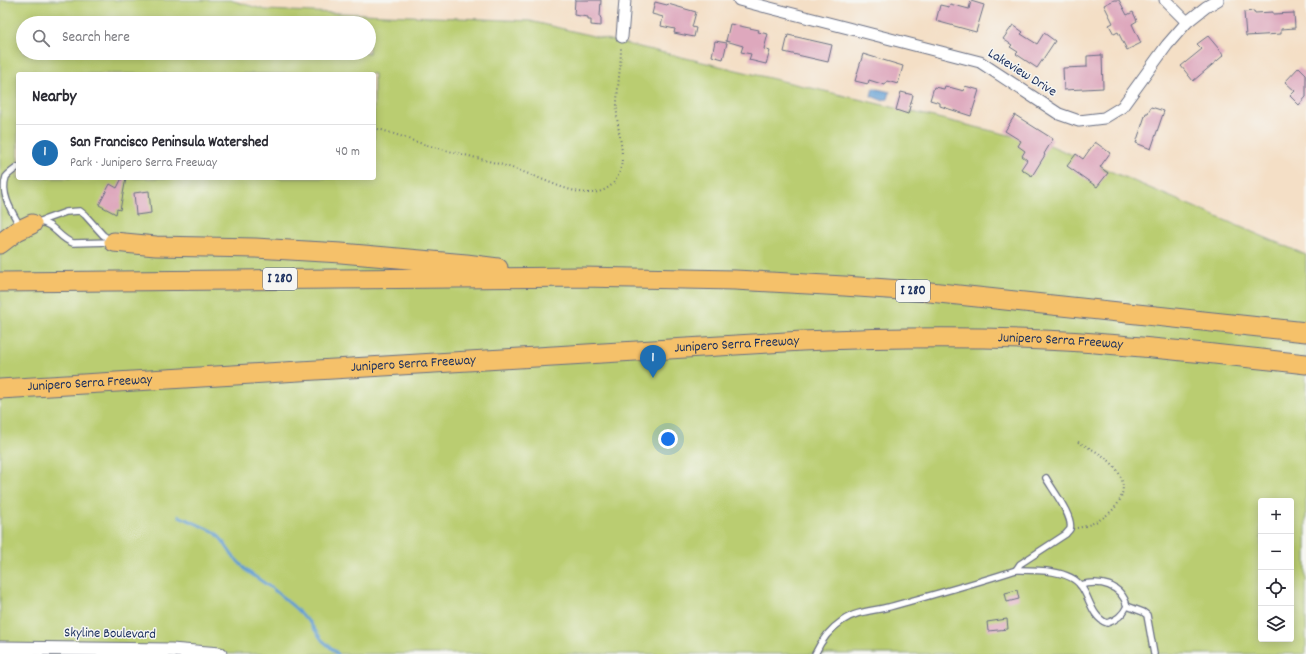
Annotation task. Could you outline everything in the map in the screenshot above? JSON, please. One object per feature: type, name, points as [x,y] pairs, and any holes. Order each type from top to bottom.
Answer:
[{"type":"highway","points":[[0,244],[27,226]]},
{"type":"highway","points":[[114,242],[156,246],[254,248],[349,254],[483,266],[560,277]]},
{"type":"highway","name":"I 280","points":[[0,282],[560,277],[713,279],[866,287],[973,296],[1306,332]]},
{"type":"highway","name":"Junipero Serra Freeway","points":[[0,389],[802,341],[890,338],[977,338],[1065,341],[1151,348],[1306,364]]},
{"type":"street","points":[[622,36],[625,0]]},
{"type":"street","name":"Lakeview Drive","points":[[739,0],[980,62],[1059,114],[1079,121],[1104,118],[1122,107],[1167,45],[1187,22],[1206,7],[1218,0]]},
{"type":"street","points":[[1165,0],[1187,22]]},
{"type":"street","name":"Skyline Boulevard","points":[[0,648],[171,650],[220,654]]},
{"type":"lane","points":[[16,169],[7,176],[2,187],[5,202],[27,226]]},
{"type":"lane","points":[[27,226],[66,212],[80,211],[86,215],[103,235],[114,242]]},
{"type":"lane","points":[[27,226],[39,222],[49,224],[68,241],[73,243],[114,242]]},
{"type":"lane","points":[[1016,570],[1020,564],[1066,534],[1070,529],[1070,522],[1067,513],[1046,478]]},
{"type":"lane","points":[[815,654],[833,628],[843,620],[856,614],[886,607],[1016,570],[1051,572],[1069,577],[1080,585],[1095,612],[1103,622],[1108,624],[1124,613],[1127,606],[1118,590],[1108,584],[1088,583],[1080,585]]},
{"type":"lane","points":[[1127,606],[1147,615],[1154,654]]},
{"type":"path","points":[[376,129],[518,170],[575,191],[589,193],[600,192],[607,189],[618,177],[622,158],[617,115],[622,36]]},
{"type":"path","points":[[1070,529],[1086,526],[1104,518],[1113,510],[1120,500],[1123,489],[1121,477],[1114,466],[1101,455],[1078,442]]},
{"type":"green space","points":[[0,0],[230,0],[265,10],[530,21],[1047,144],[1306,255],[1306,654],[0,654]]},
{"type":"water","points":[[873,88],[890,92],[888,99],[881,100],[871,96]]},
{"type":"building","points":[[575,0],[601,0],[601,26],[591,25],[591,20],[588,20],[588,17],[574,15]]},
{"type":"building","points":[[1114,0],[1119,0],[1127,15],[1133,12],[1137,21],[1132,24],[1141,43],[1127,50],[1118,32],[1114,34],[1109,25],[1113,23],[1104,5]]},
{"type":"building","points":[[971,1],[984,5],[976,32],[936,21],[940,5],[949,7],[950,4],[969,9]]},
{"type":"building","points":[[655,2],[696,12],[692,27],[696,28],[694,37],[674,33],[675,29],[661,26],[663,17],[652,14]]},
{"type":"building","points":[[1254,11],[1255,13],[1273,12],[1273,14],[1294,13],[1295,28],[1281,29],[1281,34],[1246,36],[1244,12]]},
{"type":"building","points":[[730,24],[759,30],[758,32],[768,34],[764,49],[770,51],[766,64],[749,60],[751,54],[741,52],[743,46],[726,41]]},
{"type":"building","points":[[1013,25],[1023,32],[1021,34],[1037,44],[1044,33],[1055,41],[1037,68],[1016,54],[1018,52],[1010,47],[1012,45],[1003,39]]},
{"type":"building","points":[[788,35],[832,45],[828,62],[784,52]]},
{"type":"building","points":[[1208,36],[1224,55],[1193,81],[1181,66],[1202,49],[1197,44]]},
{"type":"building","points":[[715,41],[727,43],[723,59],[712,56]]},
{"type":"building","points":[[863,54],[903,66],[898,84],[887,81],[885,85],[869,80],[868,84],[855,81]]},
{"type":"building","points":[[1102,55],[1103,88],[1064,90],[1063,68],[1087,67],[1087,56]]},
{"type":"building","points":[[1299,67],[1306,74],[1306,97],[1299,105],[1290,96],[1295,91],[1285,82]]},
{"type":"building","points":[[945,86],[964,91],[965,86],[979,90],[971,116],[940,106],[940,103],[930,100],[934,87],[944,89]]},
{"type":"building","points":[[901,92],[913,95],[908,114],[896,110]]},
{"type":"building","points":[[1151,107],[1164,111],[1151,149],[1136,143],[1146,113],[1148,113]]},
{"type":"building","points":[[1015,115],[1053,139],[1032,176],[1021,169],[1027,160],[1022,156],[1025,151],[1018,146],[1021,141],[1005,131]]},
{"type":"building","points":[[1095,142],[1110,153],[1100,167],[1108,173],[1097,187],[1067,166],[1076,154],[1083,159]]},
{"type":"building","points":[[121,180],[126,180],[120,210],[117,209],[116,214],[99,205],[110,184],[117,188]]},
{"type":"building","points":[[149,191],[151,213],[136,215],[134,193]]},
{"type":"building","points":[[1017,590],[1019,599],[1007,602],[1005,593]]},
{"type":"building","points":[[1007,619],[1008,629],[988,631],[987,622]]},
{"type":"waterway","points":[[179,516],[215,532],[232,555],[247,571],[273,589],[294,607],[310,623],[322,640],[338,654]]},
{"type":"place","name":"San Francisco Peninsula Watershed","points":[[653,378]]}]
